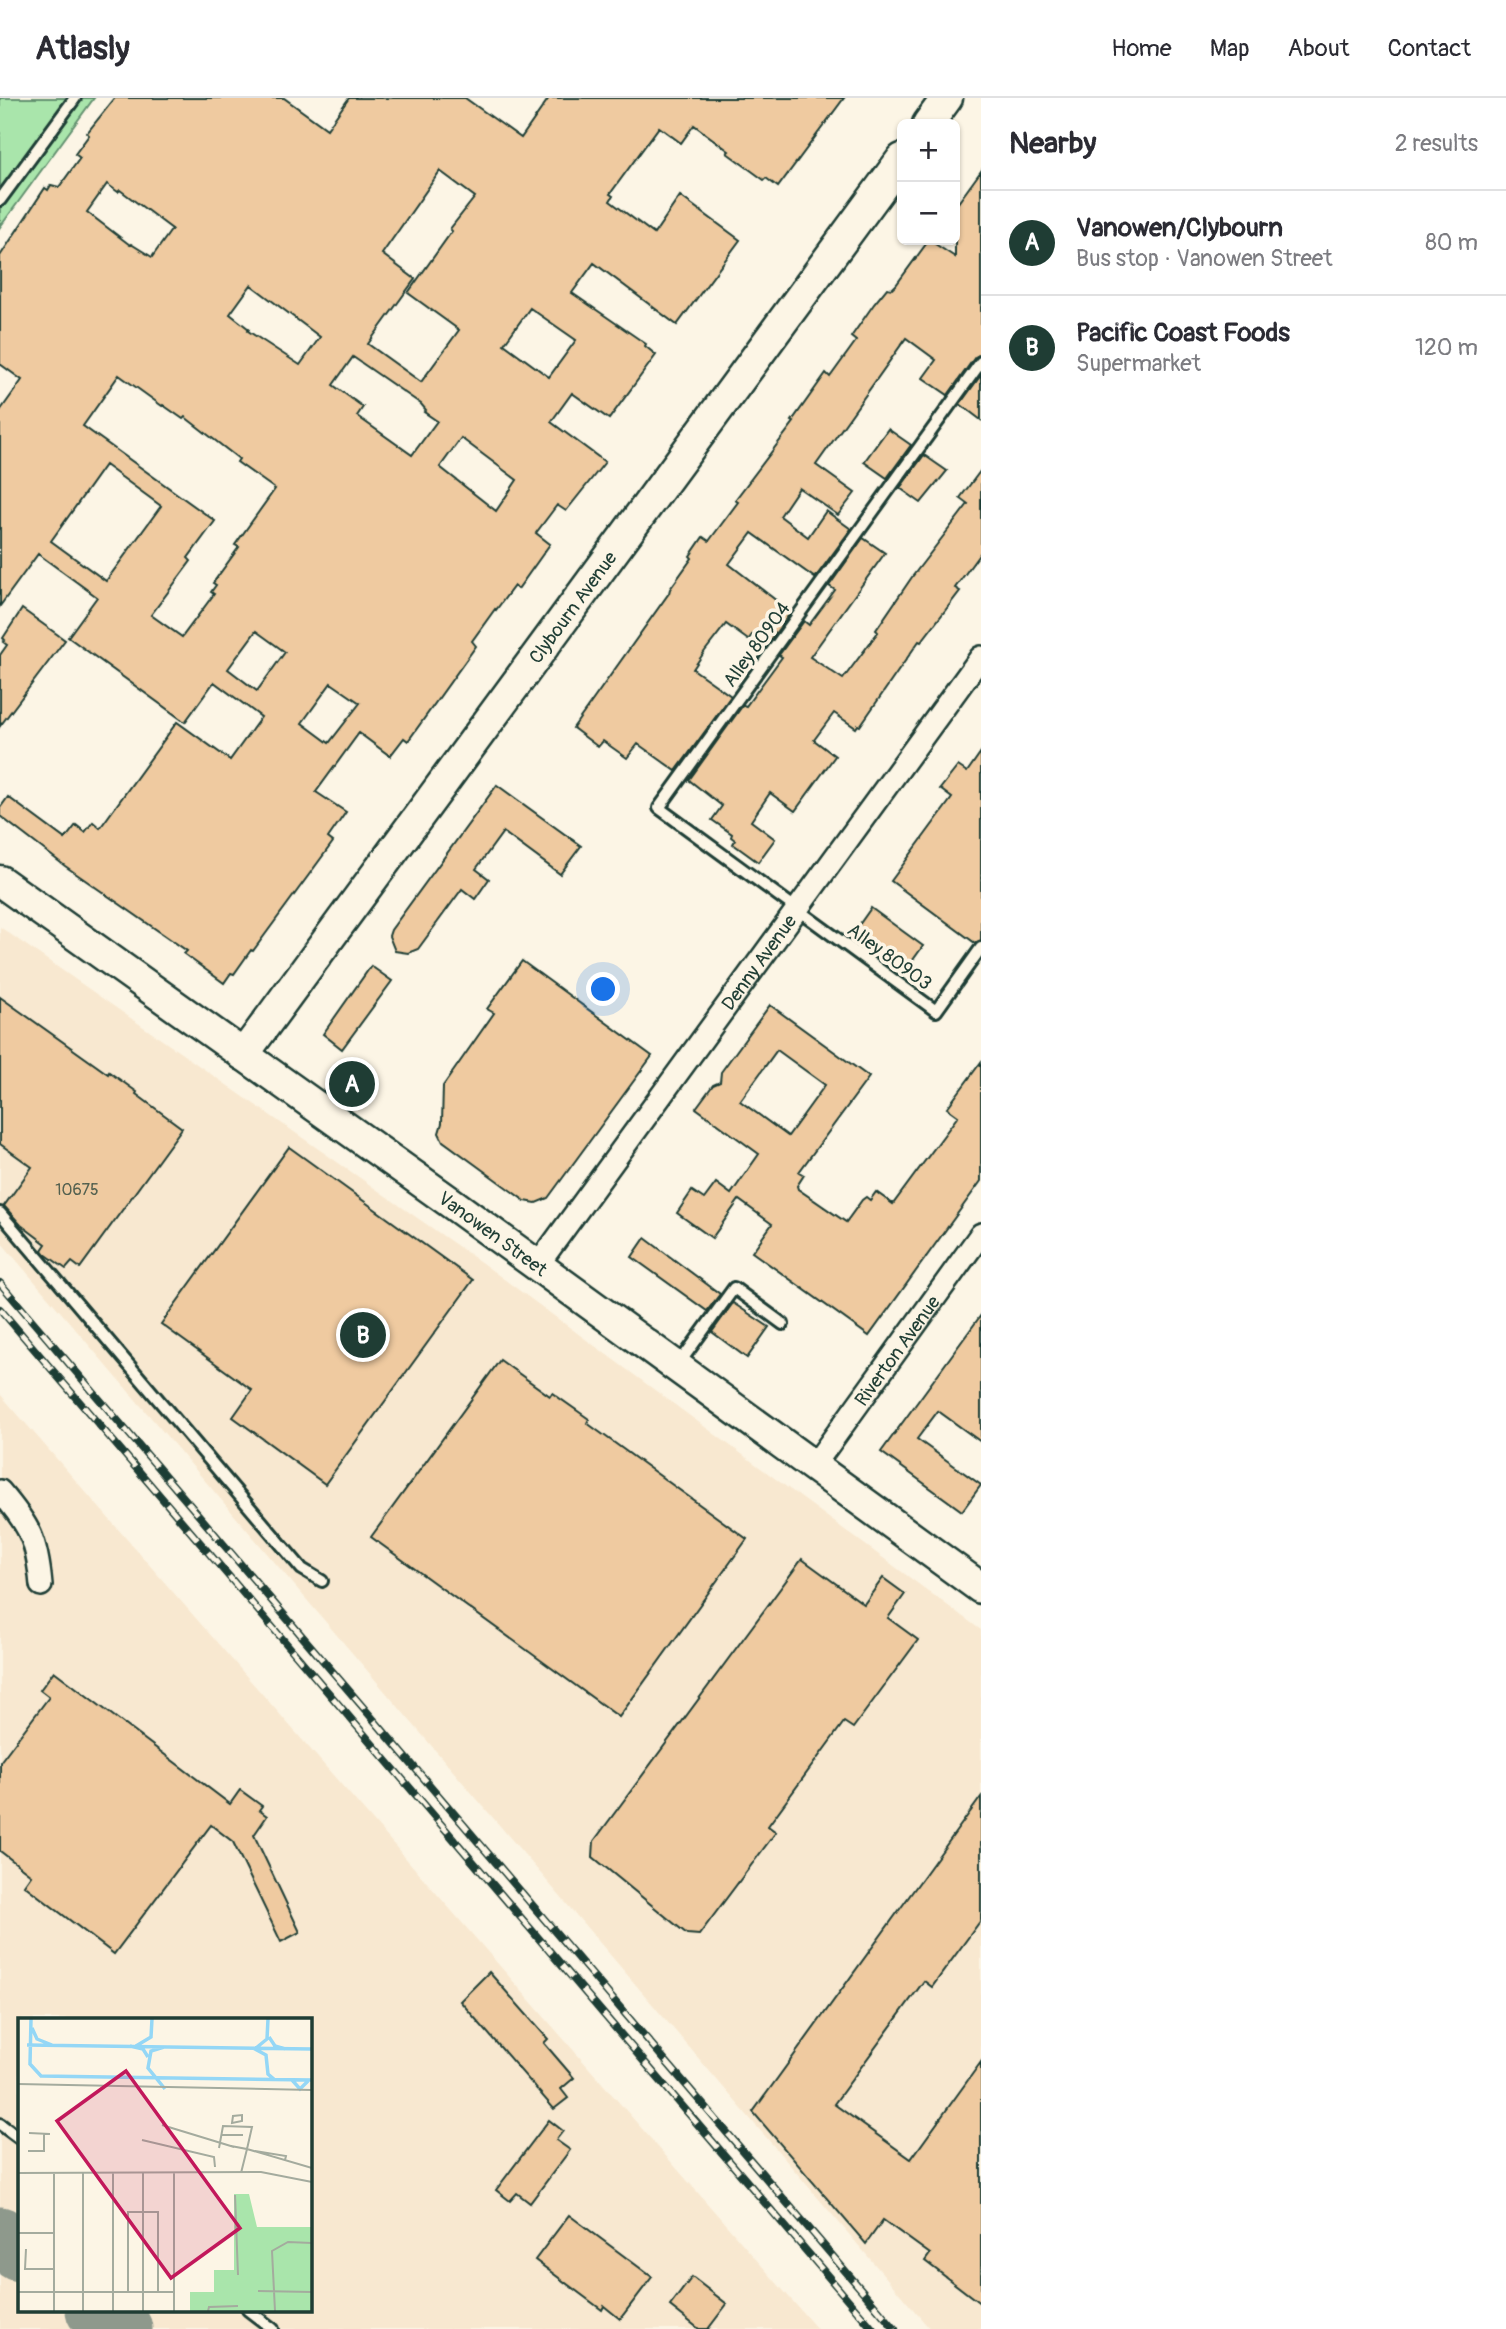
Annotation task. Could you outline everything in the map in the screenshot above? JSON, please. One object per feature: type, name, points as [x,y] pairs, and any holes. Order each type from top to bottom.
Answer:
[{"type":"main road","points":[[932,119],[947,98]]},
{"type":"main road","name":"Clybourn Avenue","points":[[243,1055],[897,166]]},
{"type":"main road","name":"Vanowen Street","points":[[0,881],[981,1588]]},
{"type":"street","name":"Denny Avenue","points":[[537,1266],[981,657]]},
{"type":"street","name":"Riverton Avenue","points":[[812,1468],[981,1234]]},
{"type":"street","points":[[0,1491],[24,1519],[33,1537],[41,1585]]},
{"type":"lane","points":[[0,200],[75,98]]},
{"type":"lane","name":"Alley 80904","points":[[796,909],[659,808],[981,362]]},
{"type":"lane","name":"Alley 80903","points":[[796,909],[936,1011],[981,948]]},
{"type":"lane","points":[[0,1213],[302,1569],[322,1581]]},
{"type":"lane","points":[[677,1367],[734,1288],[782,1324]]},
{"type":"lane","points":[[0,2124],[18,2137]]},
{"type":"lane","points":[[251,2312],[273,2329]]},
{"type":"shaded area","points":[[0,927],[482,1263],[981,1630],[981,2329],[930,2329],[0,1241]]},
{"type":"shaded area","points":[[0,1394],[817,2329],[0,2329]]},
{"type":"green space","points":[[0,98],[94,98],[0,227]]},
{"type":"building","points":[[115,98],[284,98],[327,129],[349,98],[465,98],[521,138],[549,98],[844,98],[778,187],[727,153],[729,151],[694,125],[681,143],[659,127],[610,194],[613,196],[610,201],[654,234],[680,196],[740,240],[677,325],[594,263],[572,293],[646,344],[656,355],[609,419],[572,393],[551,422],[605,462],[566,511],[557,505],[536,533],[550,544],[518,589],[514,586],[495,609],[472,641],[476,646],[408,741],[404,738],[390,756],[359,733],[316,792],[346,812],[328,838],[333,842],[253,951],[251,950],[224,983],[184,954],[187,951],[65,866],[0,816],[0,808],[8,797],[65,839],[76,825],[85,832],[93,822],[100,828],[177,722],[230,760],[261,717],[214,682],[185,722],[68,637],[97,597],[38,554],[0,606],[0,411],[22,380],[0,364],[0,256],[45,188],[48,190],[51,185],[59,187],[80,158],[75,154],[89,135],[87,133]],"holes":[[[440,171],[475,197],[450,229],[452,231],[408,293],[459,330],[421,382],[368,344],[415,279],[382,254]],[[107,184],[118,192],[120,190],[172,229],[152,257],[130,245],[87,212]],[[251,285],[320,337],[300,365],[248,331],[249,329],[230,314]],[[530,308],[576,340],[549,377],[504,344]],[[353,357],[421,404],[426,410],[424,412],[437,421],[412,455],[357,416],[363,407],[333,385]],[[119,375],[162,406],[183,419],[185,417],[239,459],[237,462],[275,489],[235,545],[239,547],[213,583],[216,585],[211,592],[214,594],[182,637],[151,615],[191,561],[188,558],[215,521],[83,426]],[[461,438],[517,480],[496,511],[440,467]],[[105,465],[161,506],[106,581],[51,541]],[[256,631],[285,652],[257,691],[228,669]],[[331,683],[360,703],[329,743],[302,723]]]},
{"type":"building","points":[[981,171],[981,354],[975,357],[948,395],[923,378],[936,360],[906,338],[816,465],[855,493],[838,515],[799,488],[780,516],[808,537],[826,511],[851,529],[815,578],[752,533],[729,564],[791,612],[766,646],[752,635],[748,640],[726,624],[705,651],[693,669],[731,696],[676,771],[638,744],[627,758],[603,741],[598,747],[573,728],[669,593],[703,537],[709,541],[826,373],[830,377],[856,341],[851,337],[874,304],[887,288],[892,289],[896,285],[925,245],[937,245],[955,257],[955,245],[960,245],[960,200]]},
{"type":"building","points":[[981,375],[981,420],[960,404]]},
{"type":"building","points":[[888,429],[911,445],[887,478],[864,462]]},
{"type":"building","points":[[924,455],[947,471],[921,503],[900,488]]},
{"type":"building","points":[[981,470],[981,552],[955,588],[960,591],[921,642],[919,641],[860,726],[856,728],[834,713],[814,740],[835,756],[795,811],[770,793],[751,821],[775,839],[758,862],[733,844],[735,840],[731,837],[732,834],[712,820],[722,806],[689,780],[743,705],[746,706],[782,657],[779,655],[804,621],[809,625],[835,590],[829,586],[863,538],[885,553],[810,657],[843,679],[878,632],[876,630],[912,577],[968,504],[960,498]]},
{"type":"building","points":[[22,609],[65,640],[0,726],[0,655],[7,645],[3,638]]},
{"type":"building","points":[[981,752],[981,940],[975,943],[891,881],[952,798],[940,789],[958,766],[967,772]]},
{"type":"building","points":[[497,785],[581,846],[560,874],[503,832],[476,869],[489,879],[475,899],[462,889],[418,949],[408,953],[395,951],[389,936],[391,930]]},
{"type":"building","points":[[871,908],[923,946],[910,964],[889,948],[884,948],[881,952],[854,932]]},
{"type":"building","points":[[522,961],[652,1056],[548,1198],[536,1203],[525,1201],[443,1141],[439,1133],[442,1123],[443,1086],[494,1013],[487,1009]]},
{"type":"building","points":[[371,966],[392,981],[342,1049],[323,1034]]},
{"type":"building","points":[[0,997],[137,1092],[136,1094],[182,1128],[80,1268],[72,1262],[66,1269],[45,1254],[42,1250],[46,1244],[21,1225],[4,1206],[32,1167],[0,1144]]},
{"type":"building","points":[[770,1005],[869,1077],[799,1172],[804,1175],[797,1186],[798,1189],[846,1222],[862,1200],[866,1197],[870,1200],[876,1192],[893,1204],[958,1116],[947,1108],[981,1062],[981,1181],[869,1336],[752,1252],[772,1224],[739,1200],[712,1238],[677,1213],[692,1191],[704,1199],[716,1183],[731,1194],[759,1154],[696,1108],[713,1085],[720,1082],[721,1072]],"holes":[[[777,1050],[825,1085],[788,1136],[740,1101]]]},
{"type":"building","points":[[289,1147],[473,1280],[325,1484],[233,1417],[252,1390],[161,1324]]},
{"type":"building","points":[[645,1238],[720,1294],[707,1311],[632,1257]]},
{"type":"building","points":[[733,1303],[769,1327],[747,1358],[712,1332]]},
{"type":"building","points":[[981,1315],[981,1442],[938,1411],[917,1439],[981,1485],[962,1511],[881,1452]]},
{"type":"building","points":[[500,1360],[550,1396],[552,1393],[589,1419],[587,1423],[747,1539],[619,1717],[371,1537]]},
{"type":"building","points":[[802,1559],[864,1604],[883,1578],[905,1594],[888,1618],[918,1640],[853,1728],[844,1722],[768,1826],[776,1832],[699,1935],[687,1934],[593,1857],[594,1841]]},
{"type":"building","points":[[54,1671],[230,1804],[240,1790],[262,1806],[259,1810],[267,1816],[254,1835],[300,1932],[281,1942],[233,1842],[211,1825],[114,1954],[24,1885],[31,1875],[0,1851],[0,1762],[49,1697],[40,1690]]},
{"type":"building","points":[[981,1797],[981,1920],[932,1987],[924,1981],[834,2104],[911,2159],[981,2062],[981,2304],[925,2261],[930,2254],[883,2220],[866,2244],[753,2112]]},
{"type":"building","points":[[489,1972],[548,2039],[544,2043],[574,2078],[561,2089],[568,2098],[554,2109],[460,2001]]},
{"type":"building","points":[[549,2120],[563,2131],[556,2140],[570,2150],[530,2203],[517,2193],[510,2201],[496,2190]]},
{"type":"building","points":[[569,2215],[652,2277],[620,2319],[604,2306],[602,2310],[535,2260]]},
{"type":"building","points":[[692,2277],[727,2304],[708,2329],[699,2329],[670,2306]]},
{"type":"taxiway","points":[[0,2237],[18,2250]]},
{"type":"taxiway","points":[[99,2312],[122,2329]]},
{"type":"railway","points":[[0,1283],[895,2329]]},
{"type":"railway","points":[[0,1309],[873,2329]]},
{"type":"place","name":"Vanowen/Clybourn","points":[[352,1084]]},
{"type":"place","name":"Pacific Coast Foods","points":[[363,1335]]}]
